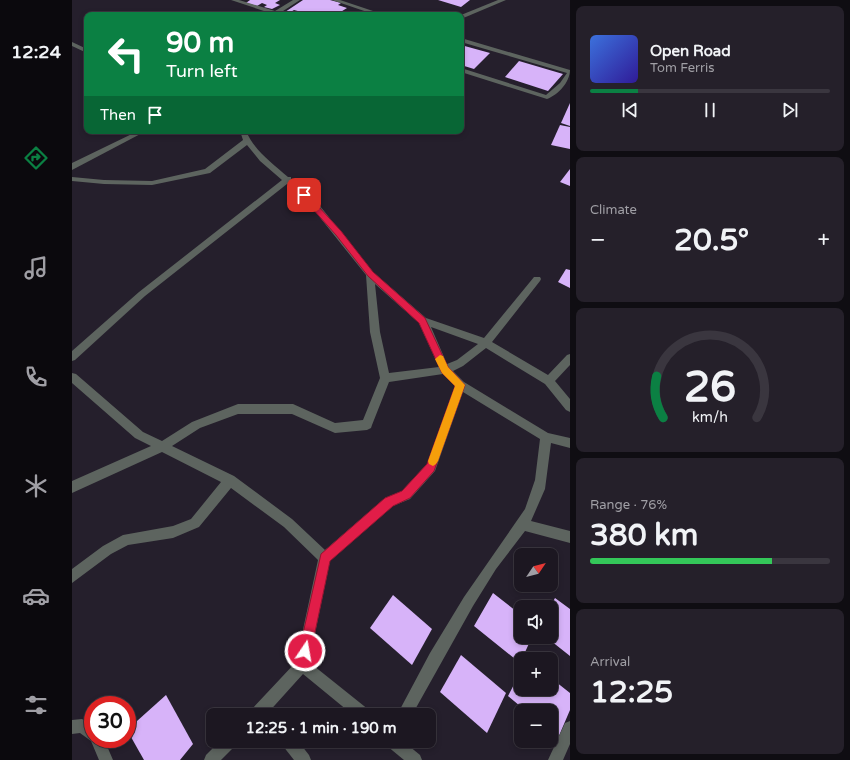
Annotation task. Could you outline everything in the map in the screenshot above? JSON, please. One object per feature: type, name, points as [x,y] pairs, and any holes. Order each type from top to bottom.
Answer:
[{"type":"street","points":[[234,0],[273,12]]},
{"type":"street","points":[[281,12],[296,0]]},
{"type":"street","points":[[335,0],[372,12]]},
{"type":"street","points":[[464,16],[503,0]]},
{"type":"street","points":[[358,12],[363,9]]},
{"type":"street","points":[[464,41],[570,73],[562,84],[547,97],[464,71]]},
{"type":"street","points":[[72,44],[84,50]]},
{"type":"street","points":[[72,168],[74,165],[137,134]]},
{"type":"street","points":[[244,134],[247,141],[263,159],[288,179],[313,203],[339,233],[370,274],[422,321],[445,370],[460,385],[546,437],[570,443]]},
{"type":"street","points":[[72,179],[104,182],[152,183],[207,170],[247,141]]},
{"type":"street","points":[[72,356],[142,294],[288,179]]},
{"type":"street","points":[[72,487],[163,446],[196,425],[238,409],[293,409],[335,428],[367,425],[385,378],[375,332],[370,274]]},
{"type":"street","points":[[385,378],[445,370],[460,362],[486,343],[537,279]]},
{"type":"street","points":[[422,321],[486,343],[549,381],[570,407]]},
{"type":"street","points":[[549,381],[570,358]]},
{"type":"street","points":[[72,377],[139,435],[230,480],[288,523],[325,558]]},
{"type":"street","points":[[265,708],[302,665],[325,558],[389,502],[406,494],[431,467],[460,385]]},
{"type":"street","points":[[408,708],[442,645],[492,565],[523,525],[534,504],[544,468],[546,437]]},
{"type":"street","points":[[72,577],[107,550],[127,539],[173,532],[195,523],[230,480]]},
{"type":"street","points":[[523,525],[570,537]]},
{"type":"street","points":[[302,665],[355,708]]},
{"type":"street","points":[[72,727],[82,726],[84,728]]},
{"type":"street","points":[[555,760],[570,728]]},
{"type":"street","points":[[101,748],[106,760]]},
{"type":"street","points":[[211,760],[223,748]]},
{"type":"street","points":[[294,748],[304,760]]},
{"type":"street","points":[[400,748],[415,760]]},
{"type":"building","points":[[250,0],[280,0],[275,3],[280,5],[272,9],[264,7],[267,5],[262,3],[257,6],[246,3]]},
{"type":"building","points":[[303,0],[330,0],[341,3],[338,5],[347,8],[341,12],[301,12],[294,10],[291,12],[285,12]]},
{"type":"building","points":[[438,0],[470,0],[461,7]]},
{"type":"building","points":[[464,46],[490,53],[474,69],[464,66]]},
{"type":"building","points":[[519,61],[563,74],[548,91],[505,77]]},
{"type":"building","points":[[570,103],[570,126],[561,123]]},
{"type":"building","points":[[560,125],[570,127],[570,149],[551,145]]},
{"type":"building","points":[[570,169],[570,186],[560,182]]},
{"type":"building","points":[[566,269],[570,270],[570,288],[558,282]]},
{"type":"building","points":[[493,593],[514,610],[514,644],[529,644],[525,652],[514,652],[514,658],[474,626]]},
{"type":"building","points":[[393,595],[432,629],[412,665],[370,628]]},
{"type":"building","points":[[558,600],[570,609],[570,656],[555,644],[558,644]]},
{"type":"building","points":[[461,655],[506,693],[487,733],[440,692]]},
{"type":"building","points":[[514,684],[514,696],[558,696],[558,684],[570,693],[570,710],[558,738],[558,704],[518,704],[508,696]]},
{"type":"building","points":[[166,695],[193,744],[180,760],[144,760],[136,746],[136,722]]},
{"type":"slow traffic","points":[[433,461],[460,385],[445,370],[440,359]]},
{"type":"route","points":[[304,195],[313,203],[339,233],[370,274],[422,321],[445,370],[460,385],[431,467],[406,494],[389,502],[325,558],[305,651]]}]
